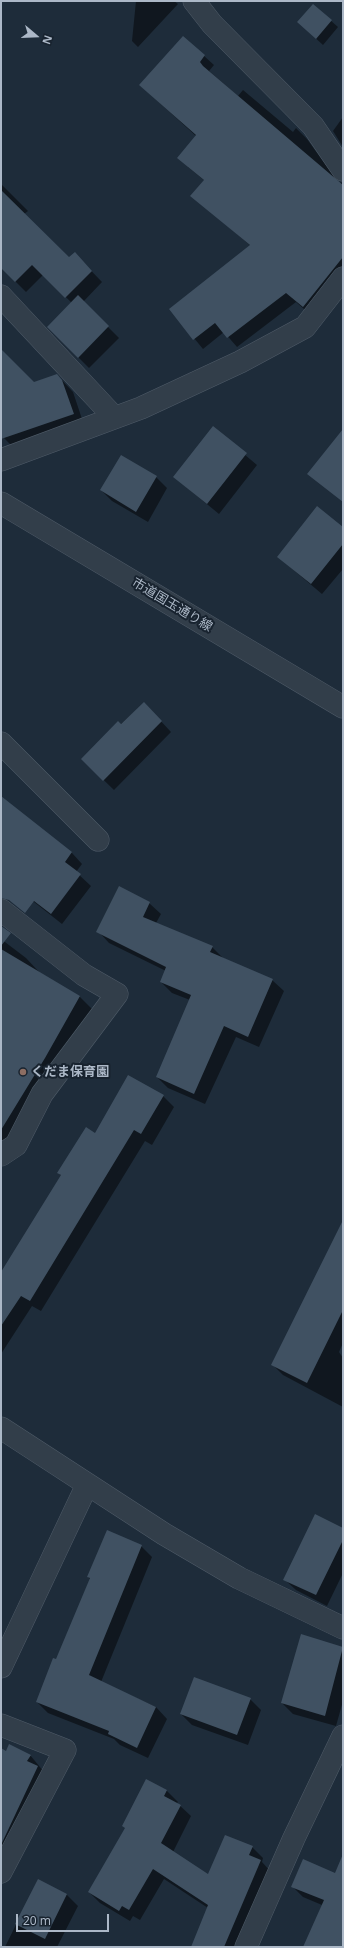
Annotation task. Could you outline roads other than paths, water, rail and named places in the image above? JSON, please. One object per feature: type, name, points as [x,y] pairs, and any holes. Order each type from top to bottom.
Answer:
[{"type":"street","points":[[194,1],[212,24],[313,126],[343,170]]},
{"type":"street","points":[[1,460],[141,408],[240,362],[305,327],[343,278]]},
{"type":"street","points":[[1,296],[114,417]]},
{"type":"street","name":"市道国玉通り線","points":[[1,503],[343,707]]},
{"type":"street","points":[[1,743],[98,840]]},
{"type":"street","points":[[1,910],[84,975],[117,994],[42,1094],[16,1145],[1,1155]]},
{"type":"street","points":[[1,1428],[164,1534],[239,1578],[343,1628]]},
{"type":"street","points":[[1,1667],[87,1485]]},
{"type":"street","points":[[1,1726],[65,1750],[1,1872]]},
{"type":"street","points":[[246,1947],[294,1838],[343,1736]]},
{"type":"place","name":"くだま保育園","points":[[23,1072]]}]
